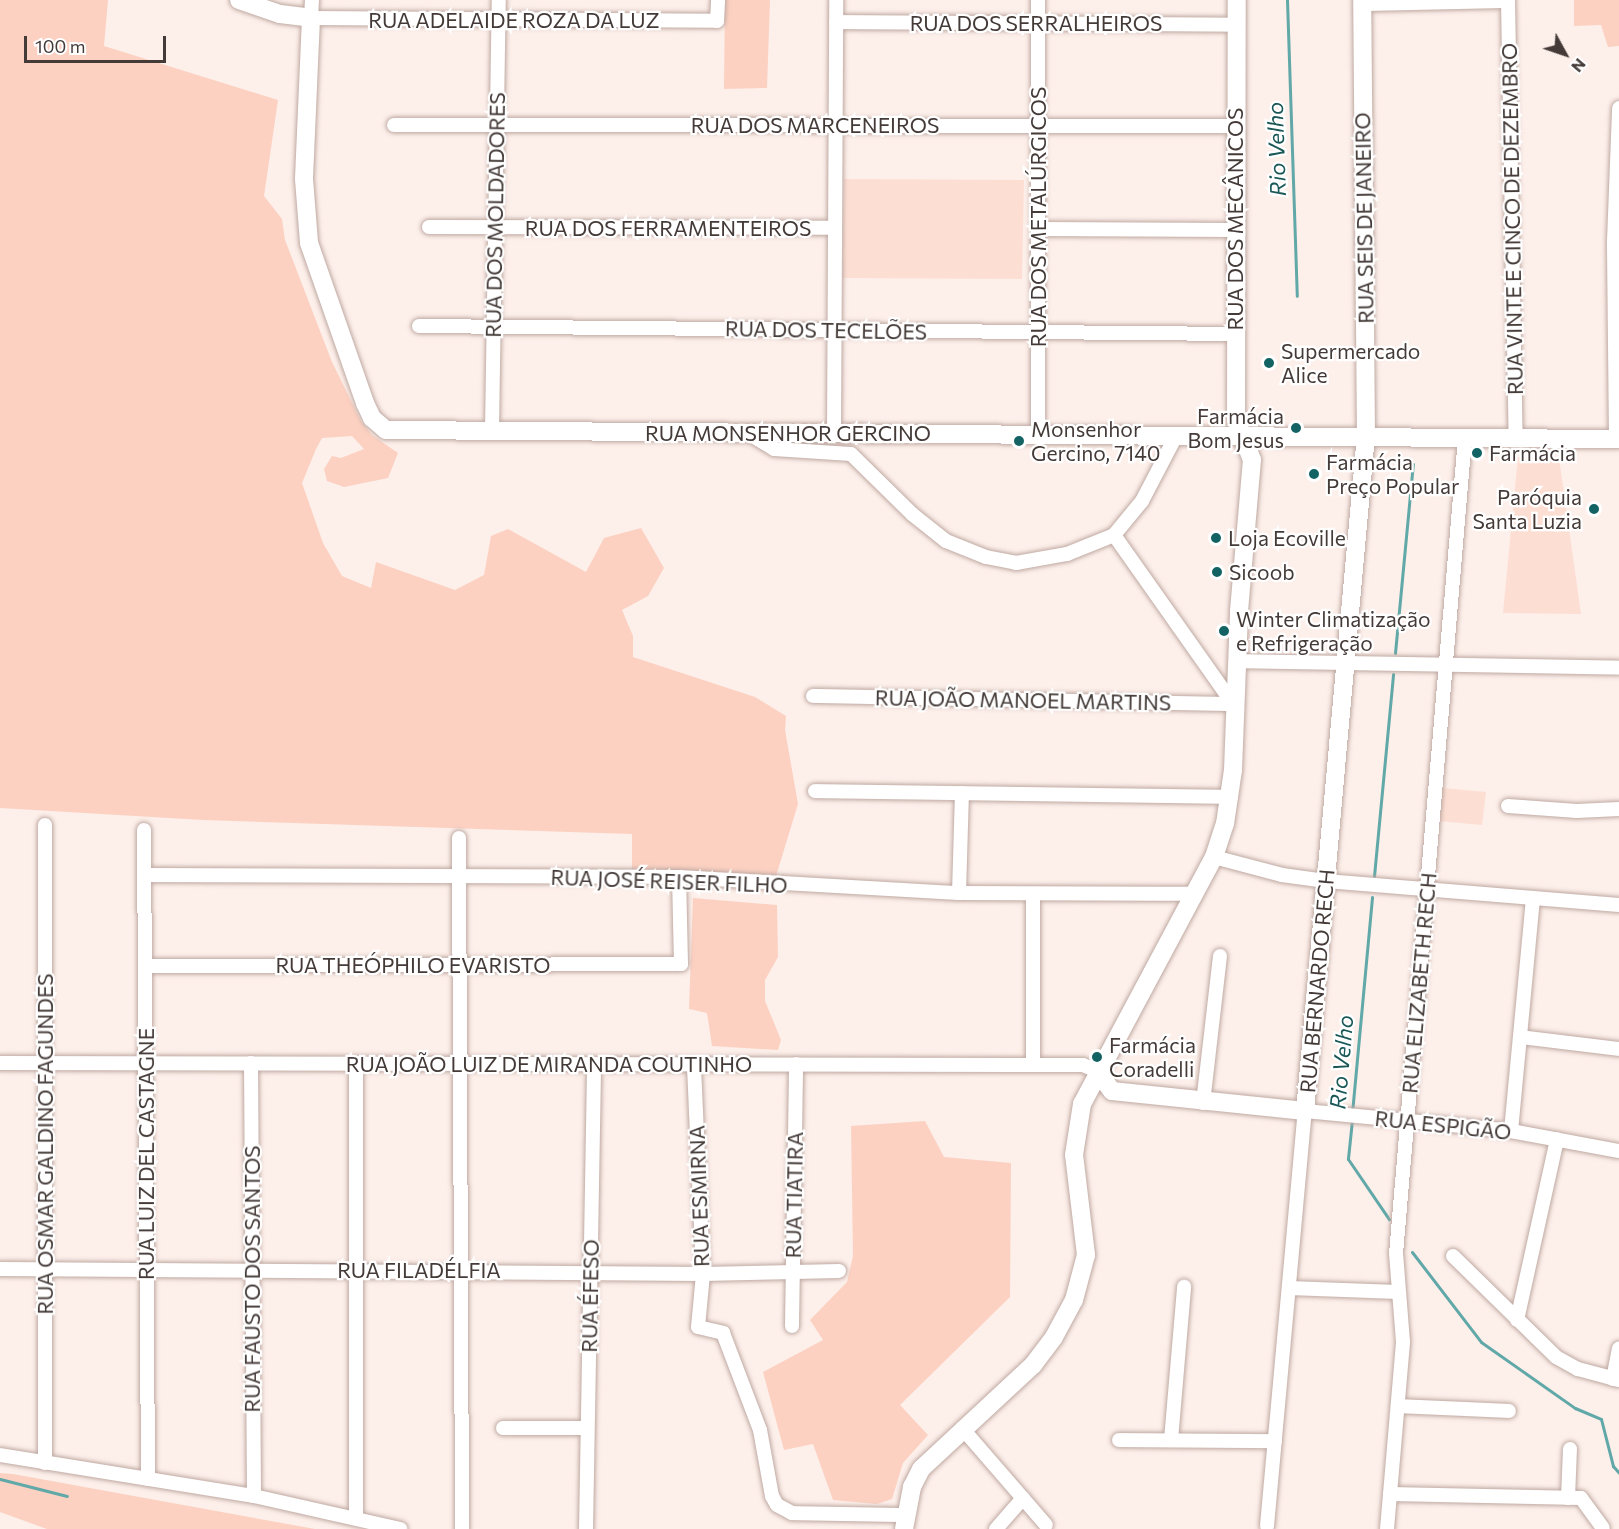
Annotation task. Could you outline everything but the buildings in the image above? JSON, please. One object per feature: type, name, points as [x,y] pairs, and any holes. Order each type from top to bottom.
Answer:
[{"type":"main road","points":[[239,0],[280,14],[311,9]]},
{"type":"main road","name":"RUA DOS MECÂNICOS","points":[[906,1522],[921,1469],[962,1428],[1033,1365],[1054,1337],[1074,1300],[1086,1255],[1074,1155],[1080,1113],[1097,1071],[1214,857],[1231,797],[1233,704],[1252,459],[1236,419],[1234,334],[1237,0]]},
{"type":"main road","name":"RUA SEIS DE JANEIRO","points":[[1362,2],[1366,436]]},
{"type":"main road","name":"RUA MONSENHOR GERCINO","points":[[311,9],[306,226],[317,270],[365,403],[372,418],[386,430],[1618,439]]},
{"type":"main road","name":"RUA BERNARDO RECH","points":[[1305,1111],[1366,436]]},
{"type":"main road","points":[[1080,1113],[1092,1098],[1112,1091],[1097,1071]]},
{"type":"main road","name":"RUA ESPIGÃO","points":[[1112,1091],[1203,1103],[1305,1111]]},
{"type":"street","name":"RUA DOS MOLDADORES","points":[[492,430],[499,0]]},
{"type":"street","name":"RUA ADELAIDE ROZA DA LUZ","points":[[311,9],[499,20],[717,21],[718,0]]},
{"type":"street","points":[[834,433],[836,0]]},
{"type":"street","name":"RUA DOS METALÚRGICOS","points":[[1038,0],[1038,435]]},
{"type":"street","points":[[1362,2],[1508,0]]},
{"type":"street","name":"RUA VINTE E CINCO DE DEZEMBRO","points":[[1508,0],[1516,438]]},
{"type":"street","name":"RUA DOS SERRALHEIROS","points":[[836,22],[1236,25]]},
{"type":"street","points":[[1618,439],[1614,241],[1619,108]]},
{"type":"street","name":"RUA DOS MARCENEIROS","points":[[394,125],[1236,126]]},
{"type":"street","name":"RUA DOS FERRAMENTEIROS","points":[[429,227],[835,228]]},
{"type":"street","points":[[1038,229],[1235,230]]},
{"type":"street","name":"RUA DOS TECELÕES","points":[[419,326],[1234,334]]},
{"type":"street","points":[[747,432],[774,449],[839,452],[859,458],[931,531],[986,557],[1016,563],[1045,560],[1114,535],[1142,501],[1176,435]]},
{"type":"street","name":"RUA ELIZABETH RECH","points":[[1387,1529],[1403,1330],[1396,1254],[1465,438]]},
{"type":"street","points":[[1114,535],[1233,704]]},
{"type":"street","points":[[1236,661],[1619,668]]},
{"type":"street","name":"RUA JOÃO MANOEL MARTINS","points":[[813,696],[1233,704]]},
{"type":"street","points":[[815,791],[1231,797]]},
{"type":"street","points":[[959,893],[962,793]]},
{"type":"street","points":[[1508,806],[1577,811],[1619,809]]},
{"type":"street","name":"RUA OSMAR GALDINO FAGUNDES","points":[[45,825],[45,1463]]},
{"type":"street","name":"RUA LUIZ DEL CASTAGNE","points":[[144,830],[148,1479]]},
{"type":"street","points":[[459,838],[462,1529]]},
{"type":"street","points":[[1214,857],[1274,873],[1326,881],[1619,905]]},
{"type":"street","name":"RUA JOSÉ REISER FILHO","points":[[144,875],[679,877],[959,893],[1193,894]]},
{"type":"street","name":"RUA THEÓPHILO EVARISTO","points":[[145,966],[681,964],[679,877]]},
{"type":"street","points":[[1033,895],[1033,1065]]},
{"type":"street","points":[[1511,1131],[1533,898]]},
{"type":"street","points":[[1203,1103],[1220,956]]},
{"type":"street","points":[[1520,1037],[1619,1049]]},
{"type":"street","name":"RUA JOÃO LUIZ DE MIRANDA COUTINHO","points":[[0,1063],[1083,1065],[1097,1071]]},
{"type":"street","name":"RUA FAUSTO DOS SANTOS","points":[[251,1063],[254,1496]]},
{"type":"street","points":[[356,1064],[356,1518]]},
{"type":"street","name":"RUA ÉFESO","points":[[586,1529],[594,1064]]},
{"type":"street","name":"RUA TIATIRA","points":[[792,1326],[796,1064]]},
{"type":"street","name":"RUA ESMIRNA","points":[[693,1066],[703,1274],[698,1327],[723,1332],[760,1430],[777,1505],[792,1513],[906,1522]]},
{"type":"street","name":"RUA ESPIGÃO","points":[[1305,1111],[1511,1131],[1619,1151]]},
{"type":"street","name":"RUA BERNARDO RECH","points":[[1267,1526],[1305,1111]]},
{"type":"street","points":[[1517,1320],[1557,1139]]},
{"type":"street","points":[[1453,1256],[1556,1357],[1578,1369],[1616,1379],[1619,1349]]},
{"type":"street","name":"RUA FILADÉLFIA","points":[[0,1269],[590,1270],[703,1274],[839,1271]]},
{"type":"street","points":[[1171,1440],[1184,1287]]},
{"type":"street","points":[[1289,1288],[1398,1292]]},
{"type":"street","points":[[1398,1406],[1509,1411]]},
{"type":"street","points":[[503,1428],[587,1428]]},
{"type":"street","points":[[962,1428],[1046,1525]]},
{"type":"street","points":[[1119,1440],[1275,1441]]},
{"type":"street","points":[[1570,1449],[1575,1498],[1603,1528]]},
{"type":"street","points":[[0,1455],[254,1496],[400,1529]]},
{"type":"street","points":[[1390,1494],[1575,1498]]},
{"type":"street","points":[[996,1529],[1023,1498]]},
{"type":"shaded area","points":[[0,0],[108,0],[104,46],[278,100],[264,196],[282,219],[285,240],[332,362],[361,421],[372,435],[398,453],[388,478],[344,487],[327,481],[324,469],[332,456],[341,458],[364,449],[352,436],[322,438],[316,449],[302,483],[323,543],[342,576],[371,588],[376,562],[455,590],[484,575],[491,536],[508,529],[586,572],[604,538],[641,528],[664,568],[648,596],[622,610],[633,636],[633,657],[755,697],[786,716],[785,730],[798,804],[776,876],[767,879],[632,869],[632,834],[203,820],[0,808]]},
{"type":"shaded area","points":[[725,0],[770,0],[767,88],[724,89]]},
{"type":"shaded area","points":[[1574,0],[1619,0],[1619,46],[1608,47],[1601,25],[1574,26]]},
{"type":"shaded area","points":[[844,179],[1024,180],[1022,279],[843,278]]},
{"type":"shaded area","points":[[1518,457],[1559,458],[1581,614],[1503,613]]},
{"type":"shaded area","points":[[1442,788],[1486,792],[1482,825],[1439,821]]},
{"type":"shaded area","points":[[693,898],[777,905],[778,957],[765,980],[765,1001],[781,1040],[778,1050],[712,1046],[707,1013],[689,1009]]},
{"type":"shaded area","points":[[925,1121],[944,1157],[1011,1163],[1010,1297],[900,1405],[928,1435],[903,1463],[892,1499],[877,1504],[833,1500],[813,1444],[784,1450],[763,1372],[823,1340],[810,1320],[847,1282],[853,1256],[851,1126]]},
{"type":"shaded area","points":[[0,1473],[315,1529],[47,1529],[0,1512]]},
{"type":"waterway","name":"Rio Velho","points":[[1287,0],[1297,296]]},
{"type":"waterway","name":"Rio Velho","points":[[1395,653],[1413,464]]},
{"type":"waterway","name":"Rio Velho","points":[[1374,876],[1393,674]]},
{"type":"waterway","name":"Rio Velho","points":[[1352,1113],[1372,897]]},
{"type":"waterway","name":"Rio Velho","points":[[1352,1120],[1348,1159],[1389,1219]]},
{"type":"waterway","name":"Rio Velho","points":[[1412,1252],[1481,1342],[1575,1408],[1601,1419],[1613,1466],[1619,1473]]},
{"type":"waterway","points":[[0,1479],[67,1496]]},
{"type":"place","name":"Supermercado Alice","points":[[1269,363]]},
{"type":"place","name":"Farmácia Bom Jesus","points":[[1296,428]]},
{"type":"place","name":"Monsenhor Gercino, 7140","points":[[1019,441]]},
{"type":"place","name":"Farmácia","points":[[1477,453]]},
{"type":"place","name":"Farmácia Preço Popular","points":[[1314,474]]},
{"type":"place","name":"Paróquia Santa Luzia","points":[[1594,509]]},
{"type":"place","name":"Loja Ecoville","points":[[1216,538]]},
{"type":"place","name":"Sicoob","points":[[1217,572]]},
{"type":"place","name":"Winter Climatização e Refrigeração","points":[[1224,631]]},
{"type":"place","name":"Farmácia Coradelli","points":[[1097,1057]]}]
